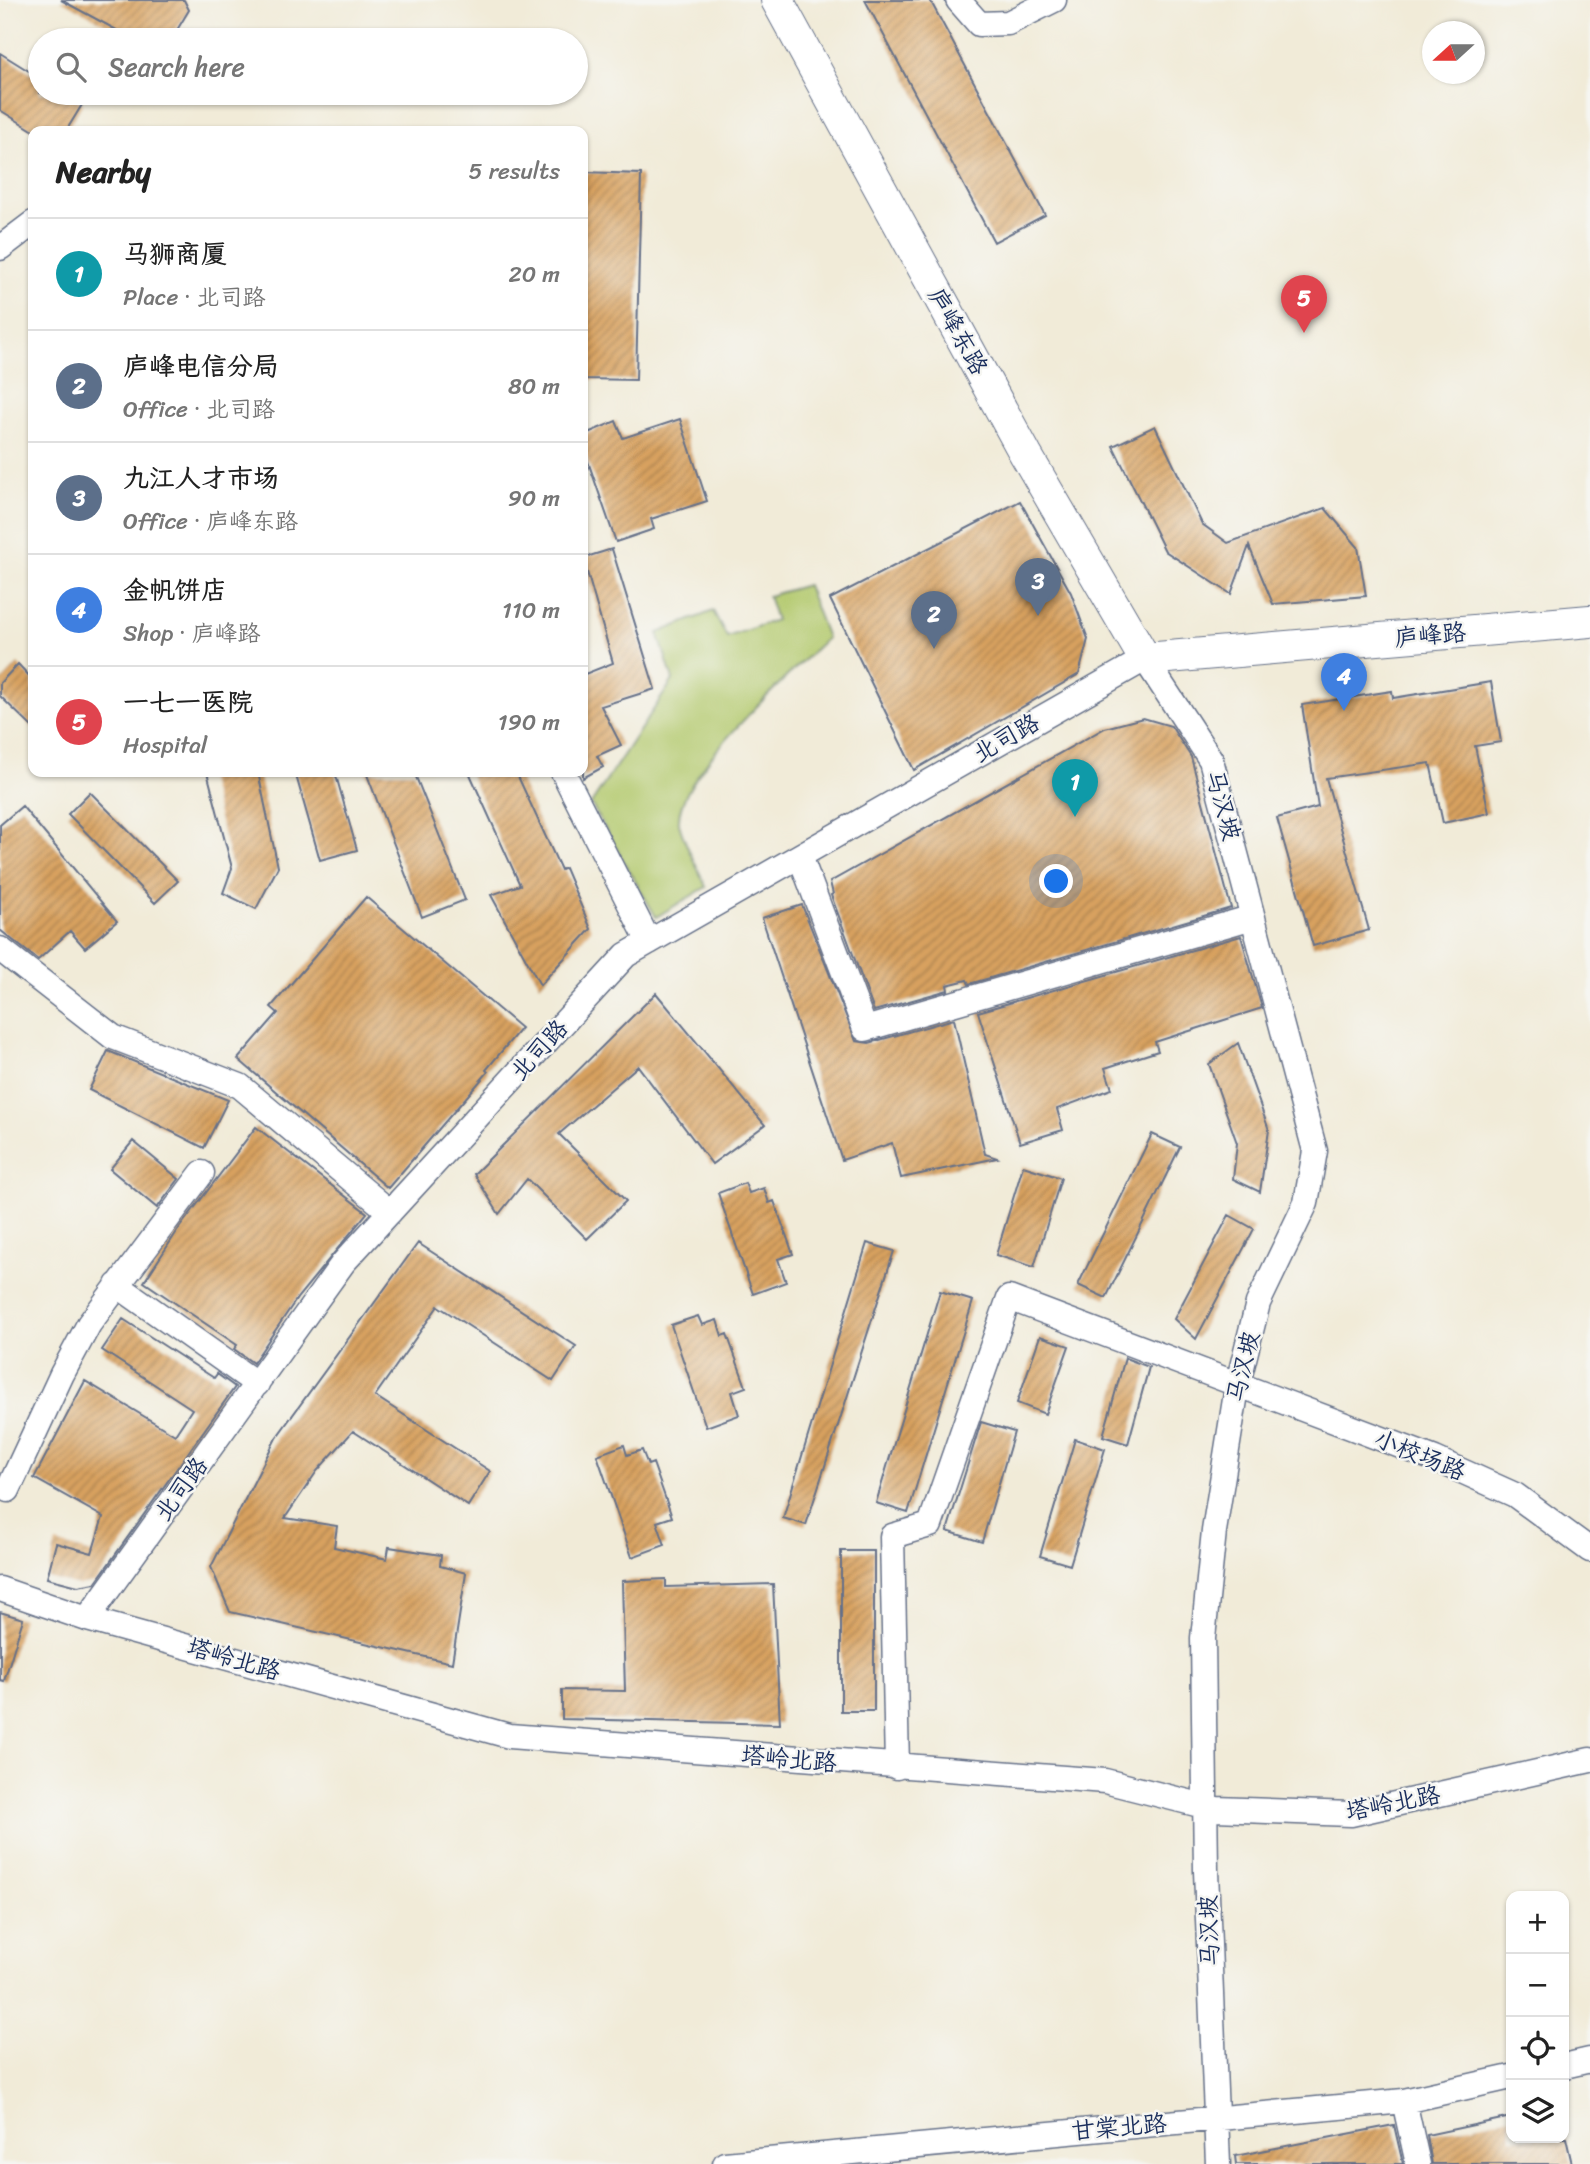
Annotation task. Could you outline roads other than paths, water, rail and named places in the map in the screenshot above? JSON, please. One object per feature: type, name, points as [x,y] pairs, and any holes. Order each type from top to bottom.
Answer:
[{"type":"main road","name":"庐峰东路","points":[[778,0],[1026,455],[1145,659]]},
{"type":"main road","name":"庐峰路","points":[[1145,659],[1590,621]]},
{"type":"street","points":[[958,0],[979,24],[1008,23],[1054,0]]},
{"type":"street","points":[[0,248],[28,227]]},
{"type":"street","name":"北司路","points":[[88,1619],[343,1263],[625,955],[1145,659]]},
{"type":"street","name":"马汉坡","points":[[1145,659],[1211,760],[1315,1151],[1306,1203],[1258,1303],[1237,1387],[1214,1531],[1203,1638],[1205,1806],[1218,2164]]},
{"type":"street","points":[[566,777],[649,942]]},
{"type":"street","points":[[800,856],[866,1029],[1253,918]]},
{"type":"street","points":[[0,949],[113,1037],[240,1086],[390,1212]]},
{"type":"street","points":[[8,1490],[62,1374],[89,1324],[202,1173]]},
{"type":"street","points":[[117,1285],[257,1384]]},
{"type":"street","name":"小校场路","points":[[897,1767],[892,1536],[930,1525],[1009,1298],[1237,1387],[1435,1459],[1515,1495],[1590,1550]]},
{"type":"street","name":"塔岭北路","points":[[0,1589],[88,1619],[509,1737],[1105,1781],[1205,1806],[1351,1814],[1590,1760]]},
{"type":"street","points":[[1569,2065],[1590,2060]]},
{"type":"street","name":"甘棠北路","points":[[725,2164],[1404,2101],[1506,2078]]},
{"type":"street","points":[[1404,2101],[1418,2164]]},
{"type":"place","name":"一七一医院","points":[[1304,333]]},
{"type":"place","name":"九江人才市场","points":[[1038,616]]},
{"type":"place","name":"庐峰电信分局","points":[[934,649]]},
{"type":"place","name":"金帆饼店","points":[[1344,711]]},
{"type":"place","name":"马狮商厦","points":[[1075,817]]}]
